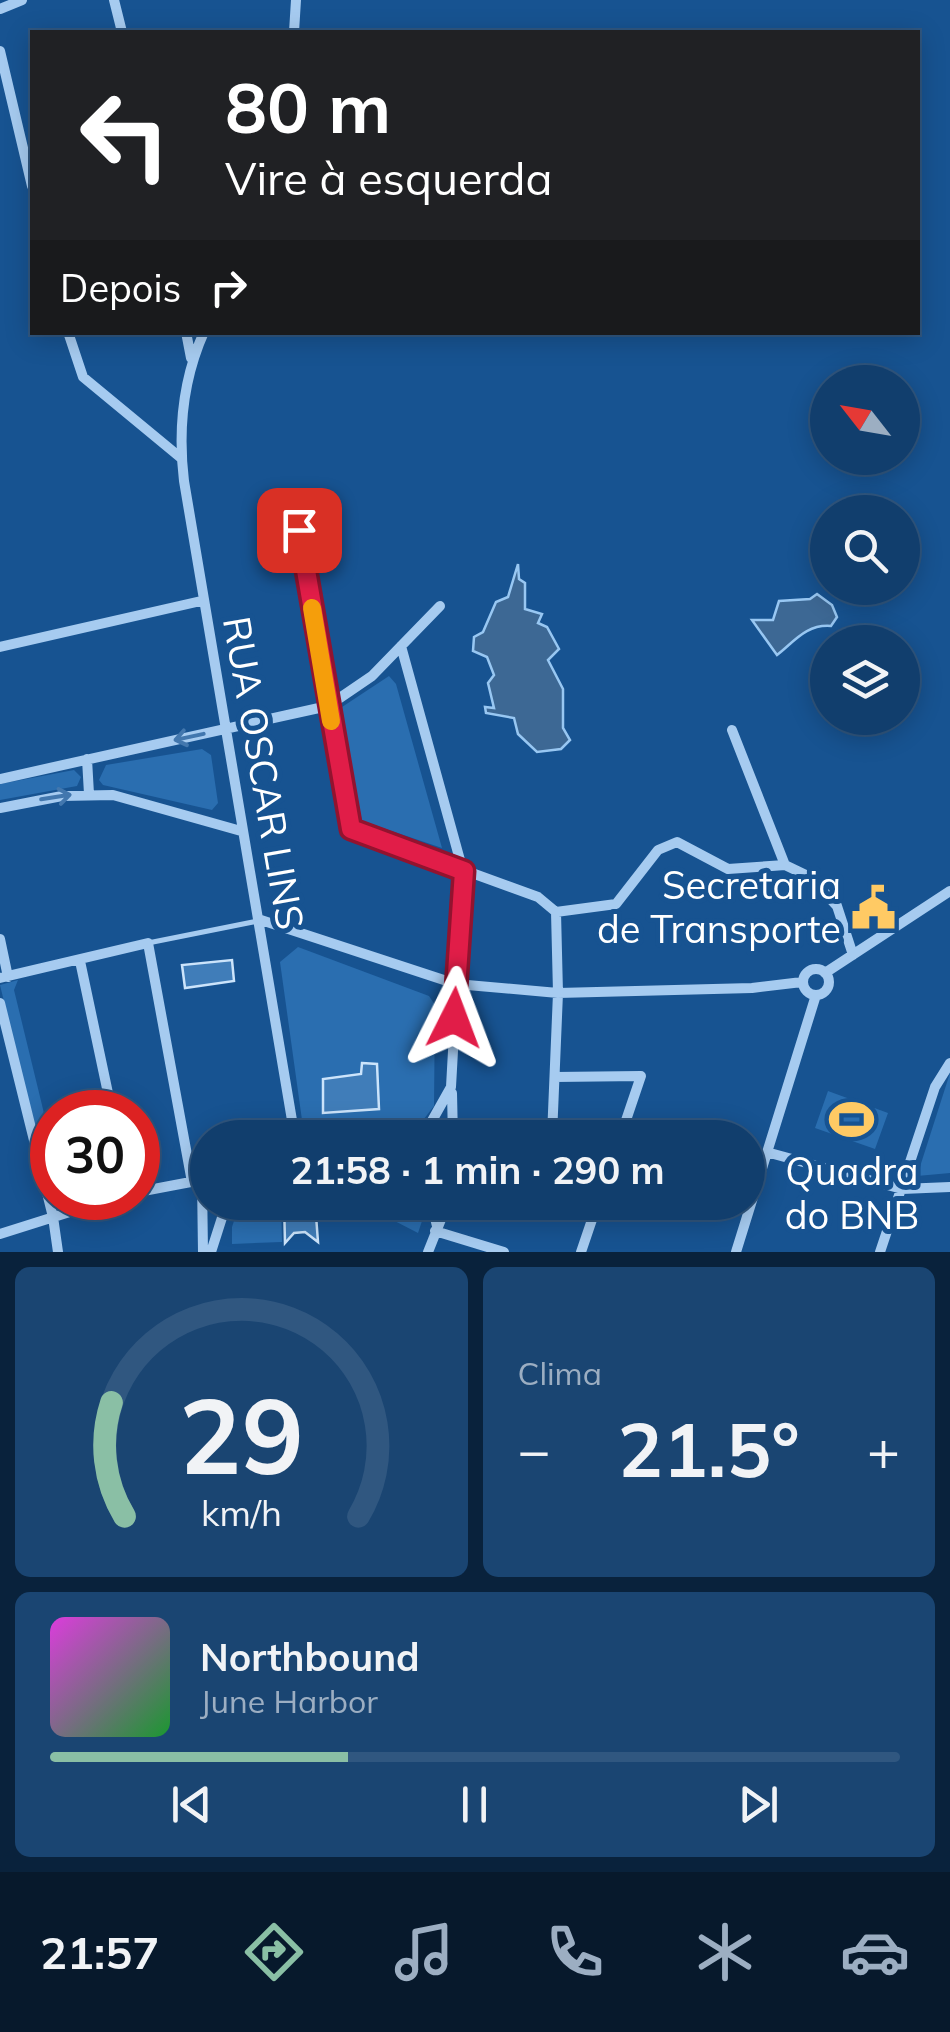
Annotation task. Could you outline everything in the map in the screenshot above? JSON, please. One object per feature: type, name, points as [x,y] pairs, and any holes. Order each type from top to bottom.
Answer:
[{"type":"street","points":[[0,9],[22,0]]},
{"type":"street","points":[[114,0],[122,30]]},
{"type":"street","points":[[294,30],[296,0]]},
{"type":"street","points":[[0,51],[30,178]]},
{"type":"street","points":[[69,335],[83,377],[132,413],[181,458]]},
{"type":"street","points":[[187,335],[192,359]]},
{"type":"street","points":[[192,359],[203,335]]},
{"type":"street","name":"RUA OSCAR LINS","points":[[192,359],[181,458],[292,1120]]},
{"type":"street","points":[[294,500],[351,829],[538,897],[556,912],[616,904],[658,850],[677,842],[728,869],[786,865],[810,877],[828,894],[842,918],[853,954]]},
{"type":"street","points":[[0,646],[202,601]]},
{"type":"street","points":[[0,779],[328,706],[372,676],[440,606]]},
{"type":"street","points":[[400,646],[464,871],[452,1120]]},
{"type":"street","points":[[732,730],[786,865]]},
{"type":"street","points":[[87,759],[89,794]]},
{"type":"street","points":[[0,808],[89,794],[113,795],[241,831]]},
{"type":"street","points":[[802,982],[809,971],[825,973],[950,891]]},
{"type":"street","points":[[553,1120],[558,993],[556,912]]},
{"type":"street","points":[[261,920],[456,984],[558,993],[752,988],[802,982]]},
{"type":"street","points":[[0,939],[4,978],[148,943],[190,1134]]},
{"type":"street","points":[[80,961],[107,1090]]},
{"type":"street","points":[[736,1252],[770,1153],[816,995],[829,985],[825,973]]},
{"type":"street","points":[[802,982],[808,993],[816,995]]},
{"type":"street","points":[[0,1002],[30,1124]]},
{"type":"street","points":[[880,1252],[935,1086],[950,1063]]},
{"type":"street","points":[[555,1077],[641,1076],[626,1120]]},
{"type":"street","points":[[431,1120],[451,1087]]},
{"type":"street","points":[[770,1153],[902,1189],[950,1186]]},
{"type":"street","points":[[160,1188],[190,1182]]},
{"type":"street","points":[[0,1234],[44,1220]]},
{"type":"street","points":[[53,1220],[58,1252]]},
{"type":"street","points":[[202,1220],[203,1252]]},
{"type":"street","points":[[211,1252],[221,1220]]},
{"type":"street","points":[[434,1220],[436,1229]]},
{"type":"street","points":[[428,1252],[440,1220]]},
{"type":"street","points":[[581,1252],[592,1220]]},
{"type":"street","points":[[436,1229],[504,1252]]},
{"type":"lane","points":[[148,943],[261,920]]},
{"type":"shaded area","points":[[518,564],[519,579],[525,583],[525,609],[542,614],[538,623],[547,627],[559,649],[548,660],[563,689],[563,728],[570,740],[561,749],[537,752],[518,734],[514,718],[486,713],[485,707],[494,708],[488,683],[494,675],[487,657],[473,651],[474,637],[483,632],[496,602],[508,597]]},
{"type":"shaded area","points":[[810,599],[810,605],[832,605],[837,617],[832,625],[810,625],[810,630],[777,655],[752,620],[773,620],[779,601]]},
{"type":"shaded area","points":[[389,676],[396,684],[442,848],[362,821],[339,709]]},
{"type":"shaded area","points":[[202,749],[211,755],[218,803],[212,810],[103,785],[99,780],[106,765]]},
{"type":"shaded area","points":[[74,770],[81,777],[77,786],[0,800],[0,784]]},
{"type":"shaded area","points":[[298,947],[429,996],[435,1005],[434,1106],[423,1120],[302,1120],[280,962]]},
{"type":"shaded area","points":[[18,980],[14,990],[38,1090],[30,1090],[30,1109],[0,985]]},
{"type":"shaded area","points":[[950,1073],[950,1173],[917,1176]]},
{"type":"shaded area","name":"Quadra do BNB","points":[[828,1091],[888,1113],[875,1149],[815,1128]]},
{"type":"shaded area","points":[[234,1220],[281,1220],[282,1242],[232,1244]]},
{"type":"shaded area","points":[[393,1220],[422,1220],[418,1233]]},
{"type":"building","points":[[232,960],[234,981],[185,988],[182,965]]},
{"type":"building","points":[[362,1063],[377,1064],[379,1109],[323,1113],[323,1079],[361,1074]]},
{"type":"building","points":[[284,1220],[316,1220],[318,1242],[305,1232],[294,1233],[285,1243]]},
{"type":"slow traffic","points":[[312,608],[331,721]]},
{"type":"place","name":"Secretaria de Transporte","points":[[874,908]]},
{"type":"place","name":"Quadra do BNB","points":[[852,1120]]},
{"type":"route","points":[[299,530],[351,829],[464,871],[454,1018]]}]
